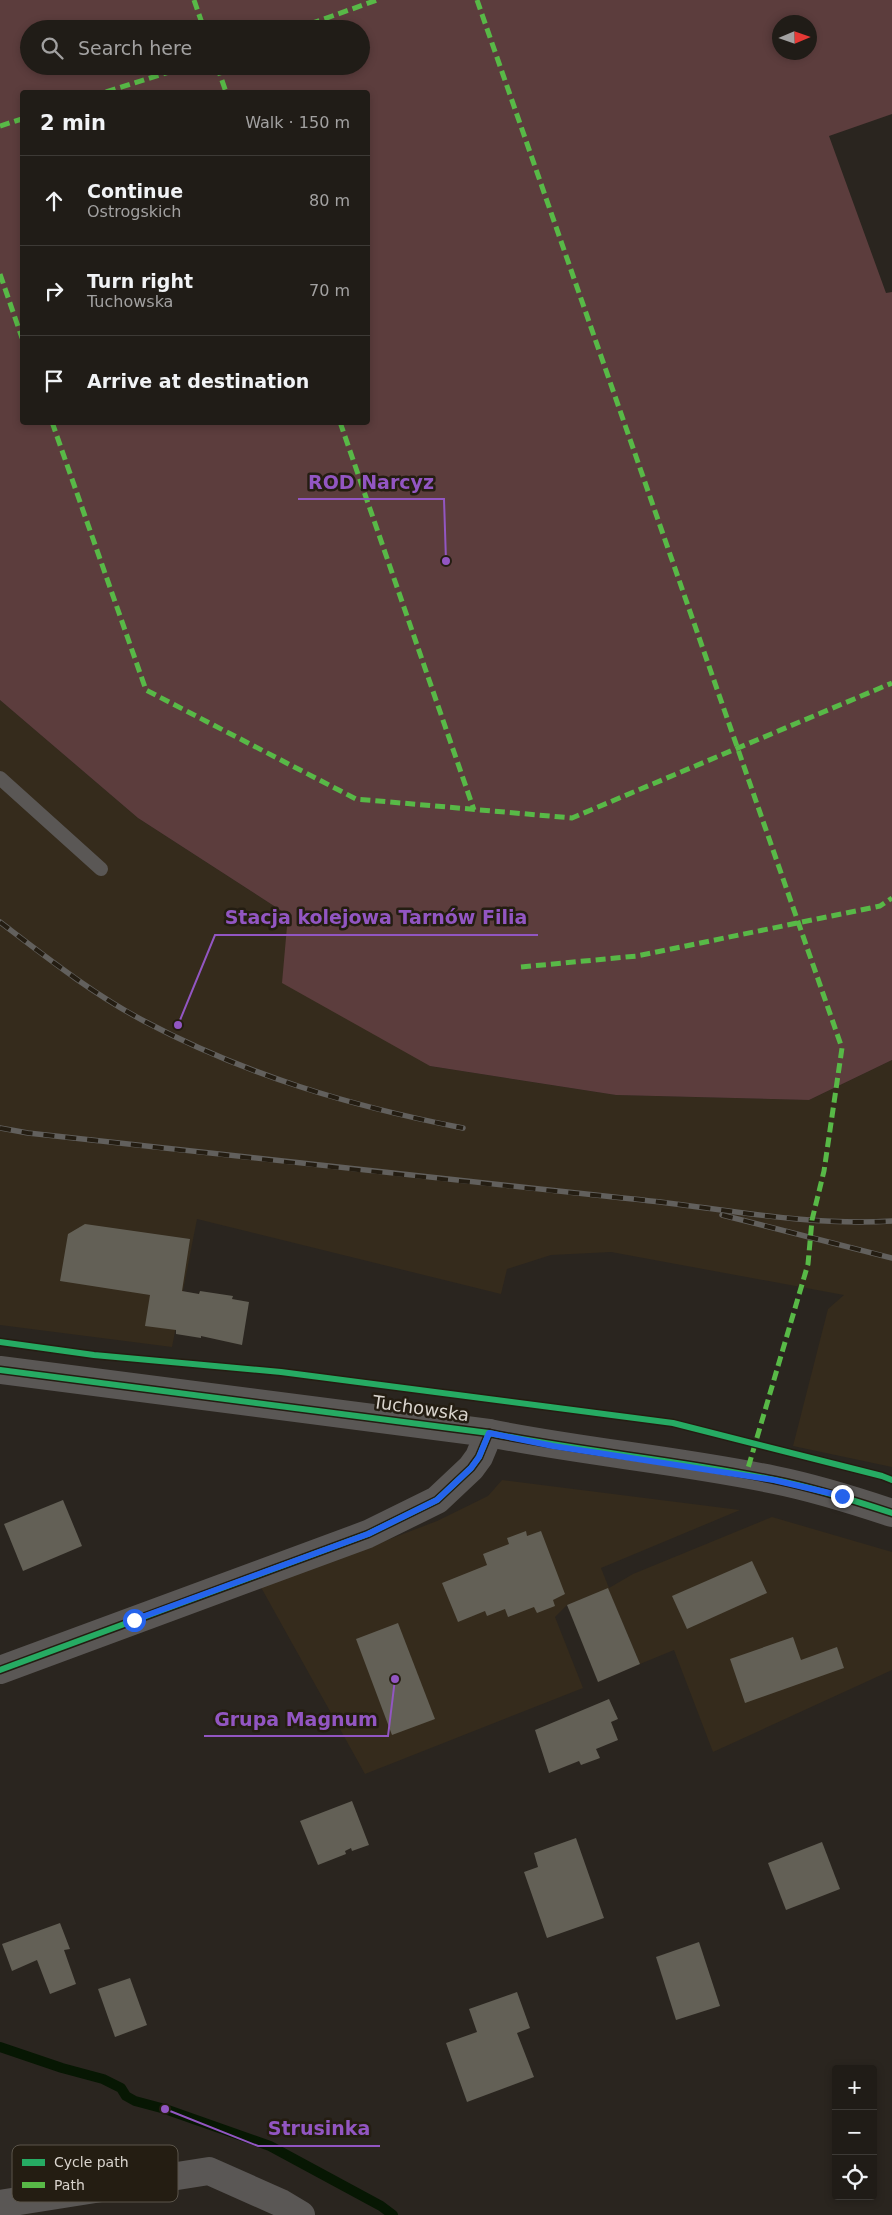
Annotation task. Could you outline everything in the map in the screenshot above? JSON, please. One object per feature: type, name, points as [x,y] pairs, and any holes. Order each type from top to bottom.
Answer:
[{"type":"street","name":"Tuchowska","points":[[0,1370],[489,1433],[553,1446],[774,1480],[842,1496],[892,1513]]},
{"type":"street","points":[[0,1670],[368,1534],[437,1500],[471,1468],[479,1457],[489,1433]]},
{"type":"street","points":[[178,2176],[209,2171],[282,2203],[301,2215]]},
{"type":"street","points":[[0,2204],[13,2202]]},
{"type":"lane","points":[[0,778],[101,869]]},
{"type":"shaded area","points":[[0,0],[892,0],[892,114],[829,136],[886,293],[892,292],[892,1060],[809,1100],[616,1095],[430,1066],[282,983],[288,915],[138,818],[0,700]]},
{"type":"shaded area","points":[[0,700],[138,818],[288,915],[430,1066],[616,1095],[809,1100],[892,1060],[892,1467],[793,1446],[828,1309],[844,1295],[611,1252],[551,1255],[507,1269],[501,1294],[197,1219],[172,1347],[0,1325]]},
{"type":"shaded area","points":[[502,1480],[740,1510],[601,1568],[609,1588],[633,1574],[772,1517],[892,1552],[892,1670],[713,1752],[674,1650],[640,1664],[608,1589],[567,1605],[555,1617],[583,1688],[365,1774],[258,1582],[364,1549],[437,1521],[488,1496]]},
{"type":"building","points":[[85,1224],[190,1239],[182,1291],[199,1294],[200,1291],[233,1296],[232,1299],[249,1302],[242,1345],[201,1336],[201,1338],[176,1334],[176,1330],[145,1326],[150,1295],[60,1281],[68,1234]]},
{"type":"building","points":[[63,1500],[82,1546],[23,1571],[4,1524]]},
{"type":"building","points":[[526,1531],[527,1536],[541,1531],[565,1594],[553,1600],[555,1606],[537,1613],[534,1607],[508,1617],[505,1609],[487,1616],[485,1611],[458,1622],[442,1583],[487,1565],[483,1554],[509,1544],[507,1538]]},
{"type":"building","points":[[752,1561],[767,1593],[687,1629],[672,1596]]},
{"type":"building","points":[[608,1588],[640,1664],[598,1682],[567,1605]]},
{"type":"building","points":[[398,1623],[435,1719],[392,1735],[356,1639]]},
{"type":"building","points":[[793,1637],[801,1660],[837,1647],[844,1668],[745,1703],[730,1659]]},
{"type":"building","points":[[609,1699],[618,1719],[611,1722],[618,1740],[596,1749],[600,1758],[581,1765],[579,1761],[549,1773],[535,1730]]},
{"type":"building","points":[[352,1801],[369,1845],[352,1851],[351,1848],[345,1851],[346,1854],[318,1865],[300,1821]]},
{"type":"building","points":[[576,1838],[604,1918],[547,1938],[524,1872],[538,1867],[534,1853]]},
{"type":"building","points":[[822,1842],[840,1889],[786,1910],[768,1863]]},
{"type":"building","points":[[60,1923],[70,1949],[64,1950],[76,1984],[50,1994],[37,1960],[12,1971],[2,1944]]},
{"type":"building","points":[[699,1942],[720,2006],[676,2020],[656,1957]]},
{"type":"building","points":[[130,1978],[147,2025],[115,2037],[98,1989]]},
{"type":"building","points":[[517,1992],[530,2028],[517,2033],[534,2077],[467,2102],[446,2043],[477,2032],[469,2009]]},
{"type":"waterway","points":[[0,2047],[62,2068],[103,2079],[121,2088],[126,2096],[135,2101],[165,2109],[270,2146],[381,2206],[393,2215]]},
{"type":"railway","points":[[0,922],[106,999],[182,1040],[260,1073],[339,1099],[463,1128]]},
{"type":"railway","points":[[0,1128],[28,1133],[656,1202],[757,1215],[825,1221],[892,1221]]},
{"type":"railway","points":[[722,1215],[892,1258]]},
{"type":"marked path","points":[[194,0],[201,20]]},
{"type":"marked path","points":[[321,20],[377,0]]},
{"type":"marked path","points":[[477,0],[842,1048],[824,1171],[812,1220],[808,1264],[746,1475]]},
{"type":"marked path","points":[[112,90],[160,75]]},
{"type":"marked path","points":[[220,75],[225,90]]},
{"type":"marked path","points":[[0,126],[20,120]]},
{"type":"marked path","points":[[0,274],[20,332]]},
{"type":"marked path","points":[[53,425],[146,690],[356,799],[572,818],[892,683]]},
{"type":"marked path","points":[[341,425],[474,810]]},
{"type":"marked path","points":[[521,967],[637,956],[880,906],[892,898]]},
{"type":"cycle path","points":[[0,1342],[94,1355],[281,1372],[673,1423],[892,1480]]},
{"type":"cycle path","points":[[0,1370],[489,1433],[560,1446],[703,1467],[805,1487],[892,1513]]},
{"type":"cycle path","points":[[0,1670],[368,1534],[437,1500],[471,1468],[479,1457],[489,1433]]},
{"type":"place","name":"ROD Narcyz","points":[[446,561]]},
{"type":"place","name":"Stacja kolejowa Tarnów Filia","points":[[178,1025]]},
{"type":"place","name":"Grupa Magnum","points":[[395,1679]]},
{"type":"place","name":"Strusinka","points":[[165,2109]]},
{"type":"route","points":[[134,1620],[280,1568],[368,1534],[437,1500],[471,1468],[479,1457],[489,1433],[553,1446],[774,1480],[842,1496]]}]
